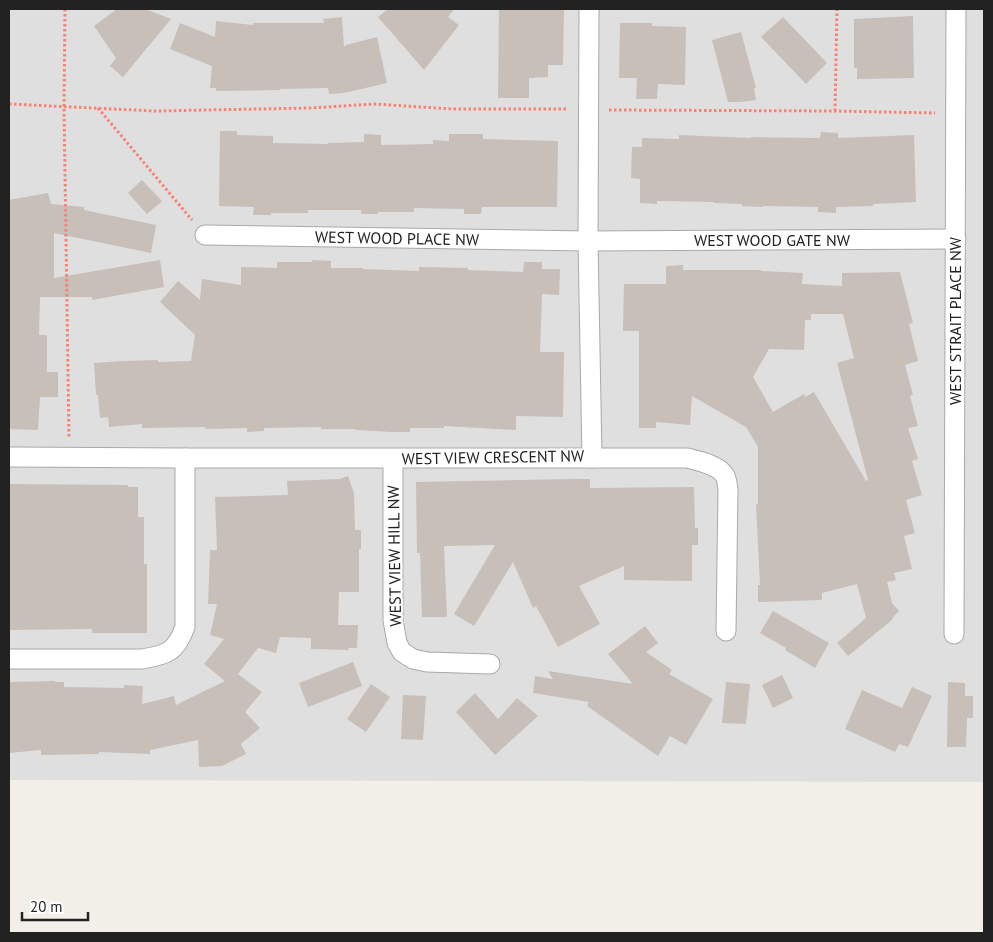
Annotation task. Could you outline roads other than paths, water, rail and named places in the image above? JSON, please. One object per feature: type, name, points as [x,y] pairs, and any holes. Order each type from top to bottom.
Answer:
[{"type":"street","name":"WEST VIEW CRESCENT NW","points":[[9,457],[592,458],[588,241],[589,9]]},
{"type":"street","name":"WEST STRAIT PLACE NW","points":[[954,634],[956,9]]},
{"type":"street","name":"WEST WOOD PLACE NW","points":[[205,235],[588,241]]},
{"type":"street","name":"WEST WOOD GATE NW","points":[[588,241],[956,239]]},
{"type":"street","points":[[9,659],[142,659],[163,655],[170,651],[181,637],[185,627],[185,458]]},
{"type":"street","points":[[592,458],[687,458],[704,462],[716,468],[725,476],[728,488],[726,631]]},
{"type":"street","name":"WEST VIEW HILL NW","points":[[392,459],[393,620],[396,643],[402,652],[412,658],[427,662],[490,664]]}]
